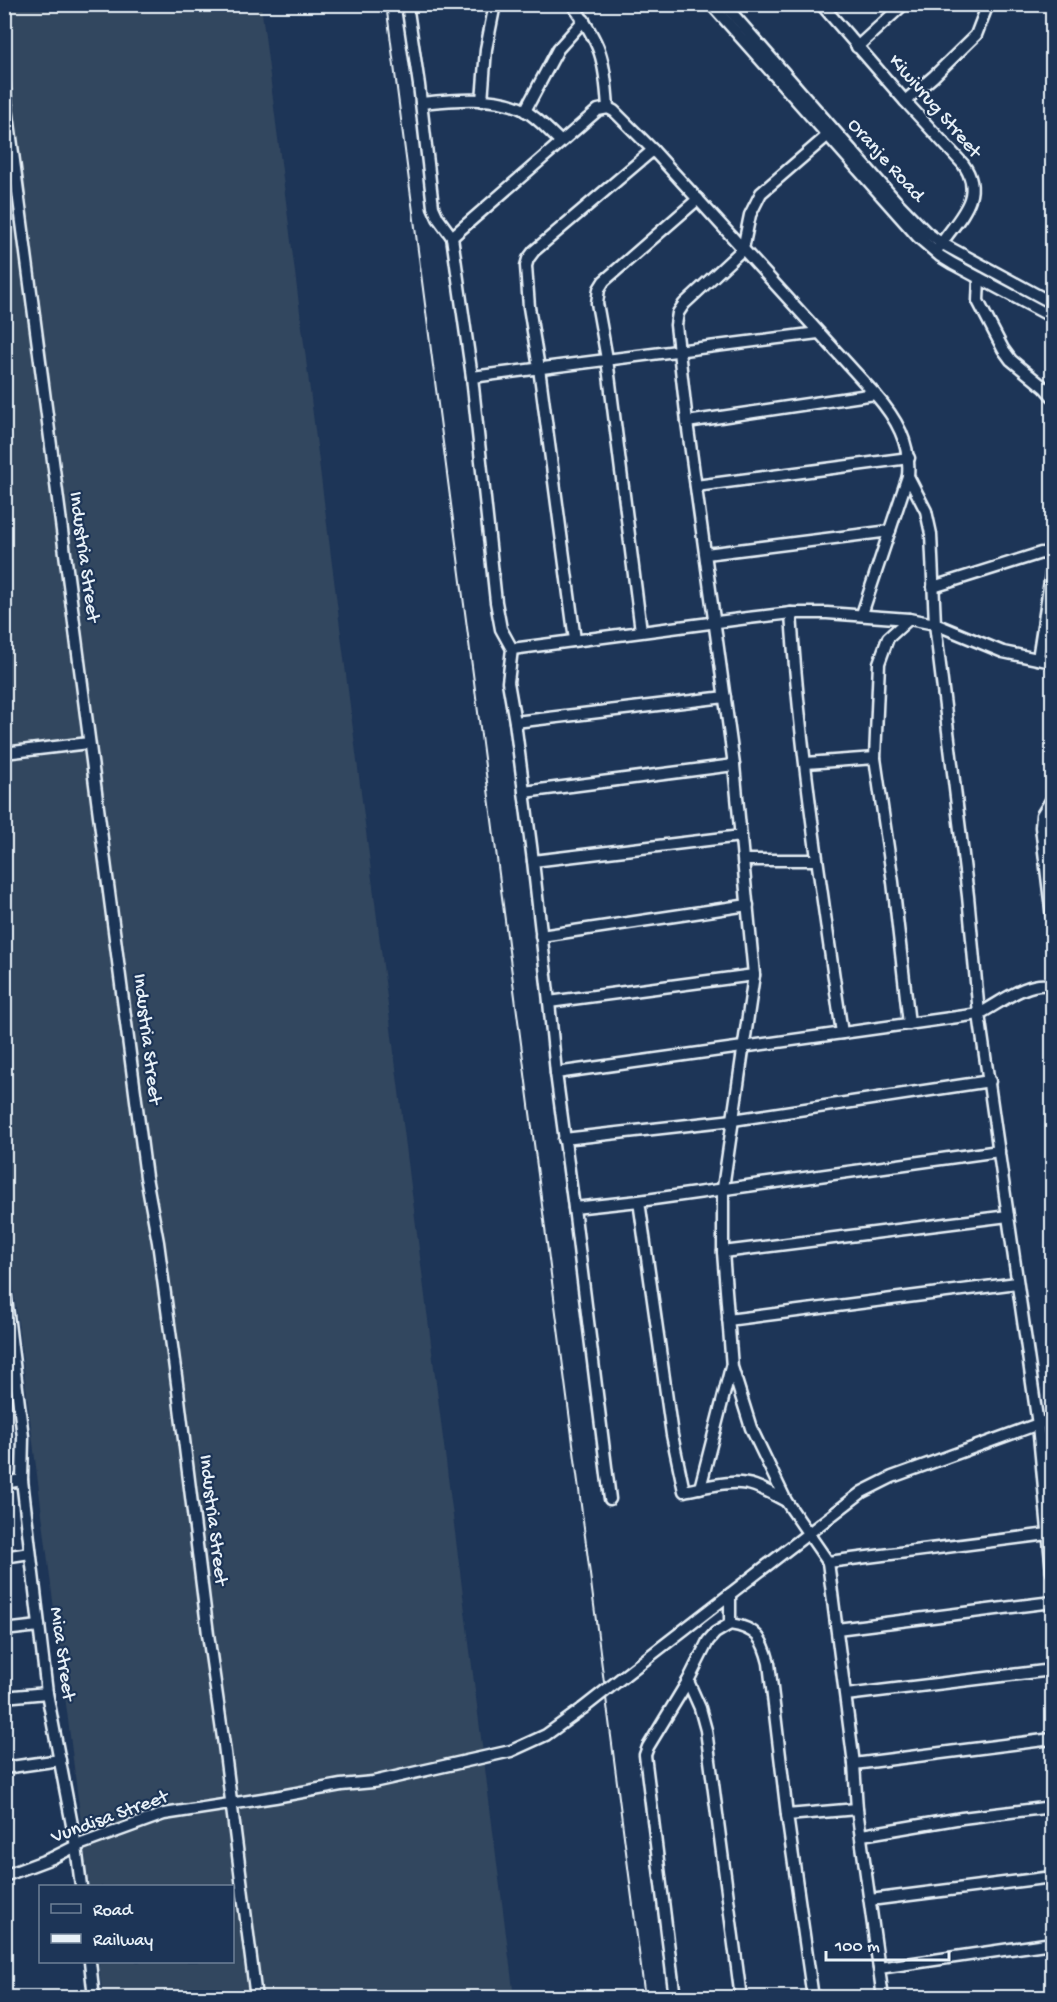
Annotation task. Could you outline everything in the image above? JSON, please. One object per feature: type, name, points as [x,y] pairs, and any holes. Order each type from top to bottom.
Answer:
[{"type":"street","points":[[406,4],[421,103],[433,207],[452,237],[472,377],[496,602],[501,629],[512,649],[508,681],[533,861],[556,1073],[610,1499]]},
{"type":"street","points":[[482,101],[486,49],[495,4]]},
{"type":"street","points":[[572,4],[584,20],[604,60],[608,108]]},
{"type":"street","points":[[711,4],[907,226],[979,278],[1053,317]]},
{"type":"street","name":"Oranje Road","points":[[724,4],[938,247],[1053,303]]},
{"type":"street","name":"Kiwivrug Street","points":[[821,4],[904,101],[963,164],[972,181],[971,198],[965,211],[938,247]]},
{"type":"street","points":[[857,47],[904,4]]},
{"type":"street","points":[[904,101],[933,77],[976,35],[988,4]]},
{"type":"street","points":[[525,111],[558,49],[584,20]]},
{"type":"street","name":"Industria Street","points":[[4,84],[146,1177],[158,1242],[256,1998]]},
{"type":"street","points":[[421,103],[448,100],[506,103],[525,111],[538,120],[560,141]]},
{"type":"street","points":[[452,237],[592,112],[608,108],[620,116],[875,394],[900,428],[909,458],[908,476],[862,614]]},
{"type":"street","points":[[827,136],[761,194],[750,214],[743,249],[681,308],[676,318],[687,422],[734,765],[754,975],[723,1188],[723,1252],[732,1367],[751,1428],[786,1501],[828,1562],[846,1695],[857,1809],[883,1998]]},
{"type":"street","points":[[574,640],[529,307],[526,273],[528,259],[534,251],[653,150]]},
{"type":"street","points":[[641,631],[607,359],[597,303],[601,285],[698,199]]},
{"type":"street","points":[[979,278],[978,302],[1003,349],[1011,360],[1053,396]]},
{"type":"street","points":[[472,377],[818,333]]},
{"type":"street","points":[[687,422],[875,394]]},
{"type":"street","points":[[696,486],[909,458]]},
{"type":"street","points":[[908,476],[926,511],[931,534],[935,624],[980,1014],[1038,1425],[1053,1572]]},
{"type":"street","points":[[706,554],[890,531]]},
{"type":"street","points":[[933,587],[1041,553],[1053,555]]},
{"type":"street","points":[[1038,659],[1053,568]]},
{"type":"street","points":[[512,649],[791,613],[862,614],[935,624],[1003,652],[1053,662]]},
{"type":"street","points":[[791,613],[796,688],[817,860],[842,1033]]},
{"type":"street","points":[[909,619],[888,638],[879,663],[875,758],[893,882],[909,1024]]},
{"type":"street","points":[[515,722],[725,697]]},
{"type":"street","points":[[4,753],[90,743]]},
{"type":"street","points":[[806,763],[875,758]]},
{"type":"street","points":[[524,792],[734,765]]},
{"type":"street","points":[[1052,909],[1041,827],[1042,815],[1053,799]]},
{"type":"street","points":[[533,861],[741,836]]},
{"type":"street","points":[[744,860],[817,860]]},
{"type":"street","points":[[541,936],[748,905]]},
{"type":"street","points":[[549,1002],[754,975]]},
{"type":"street","points":[[556,1073],[980,1014],[1027,988],[1043,984],[1053,986]]},
{"type":"street","points":[[564,1139],[733,1120],[990,1082]]},
{"type":"street","points":[[574,1208],[639,1201],[999,1150]]},
{"type":"street","points":[[639,1201],[660,1358],[677,1463],[684,1491],[741,1483],[754,1485],[786,1501]]},
{"type":"street","points":[[723,1252],[1008,1216]]},
{"type":"street","name":"Mica Street","points":[[4,1282],[10,1376],[23,1437],[22,1480],[47,1692],[76,1846],[81,1885]]},
{"type":"street","points":[[728,1320],[1017,1283]]},
{"type":"street","points":[[700,1488],[732,1367]]},
{"type":"street","name":"Vundisa Street","points":[[4,1876],[52,1858],[76,1846],[164,1814],[341,1785],[374,1782],[511,1751],[546,1735],[582,1709],[862,1492],[877,1484],[1053,1419]]},
{"type":"street","points":[[4,1483],[22,1480]]},
{"type":"street","points":[[828,1562],[1048,1534]]},
{"type":"street","points":[[4,1557],[30,1553]]},
{"type":"street","points":[[730,1594],[730,1624]]},
{"type":"street","points":[[837,1629],[1053,1602]]},
{"type":"street","points":[[675,1998],[645,1755],[711,1637],[730,1624],[744,1626],[756,1635],[763,1643],[769,1663],[787,1815],[813,1998]]},
{"type":"street","points":[[4,1630],[39,1626]]},
{"type":"street","points":[[846,1695],[1053,1670]]},
{"type":"street","points":[[688,1681],[700,1708],[706,1730],[741,1998]]},
{"type":"street","points":[[4,1697],[47,1692]]},
{"type":"street","points":[[854,1764],[1053,1739]]},
{"type":"street","points":[[4,1768],[60,1760]]},
{"type":"street","points":[[862,1834],[962,1818],[1053,1807]]},
{"type":"street","points":[[787,1815],[857,1809]]},
{"type":"street","points":[[870,1900],[1053,1877]]},
{"type":"street","points":[[879,1968],[1053,1944]]},
{"type":"street","points":[[90,1963],[94,1998]]},
{"type":"shaded area","points":[[4,5],[261,5],[514,1997],[103,1997],[98,1963],[234,1963],[234,1885],[89,1885],[5,1221]]},
{"type":"railway","points":[[386,4],[645,1998]]}]
